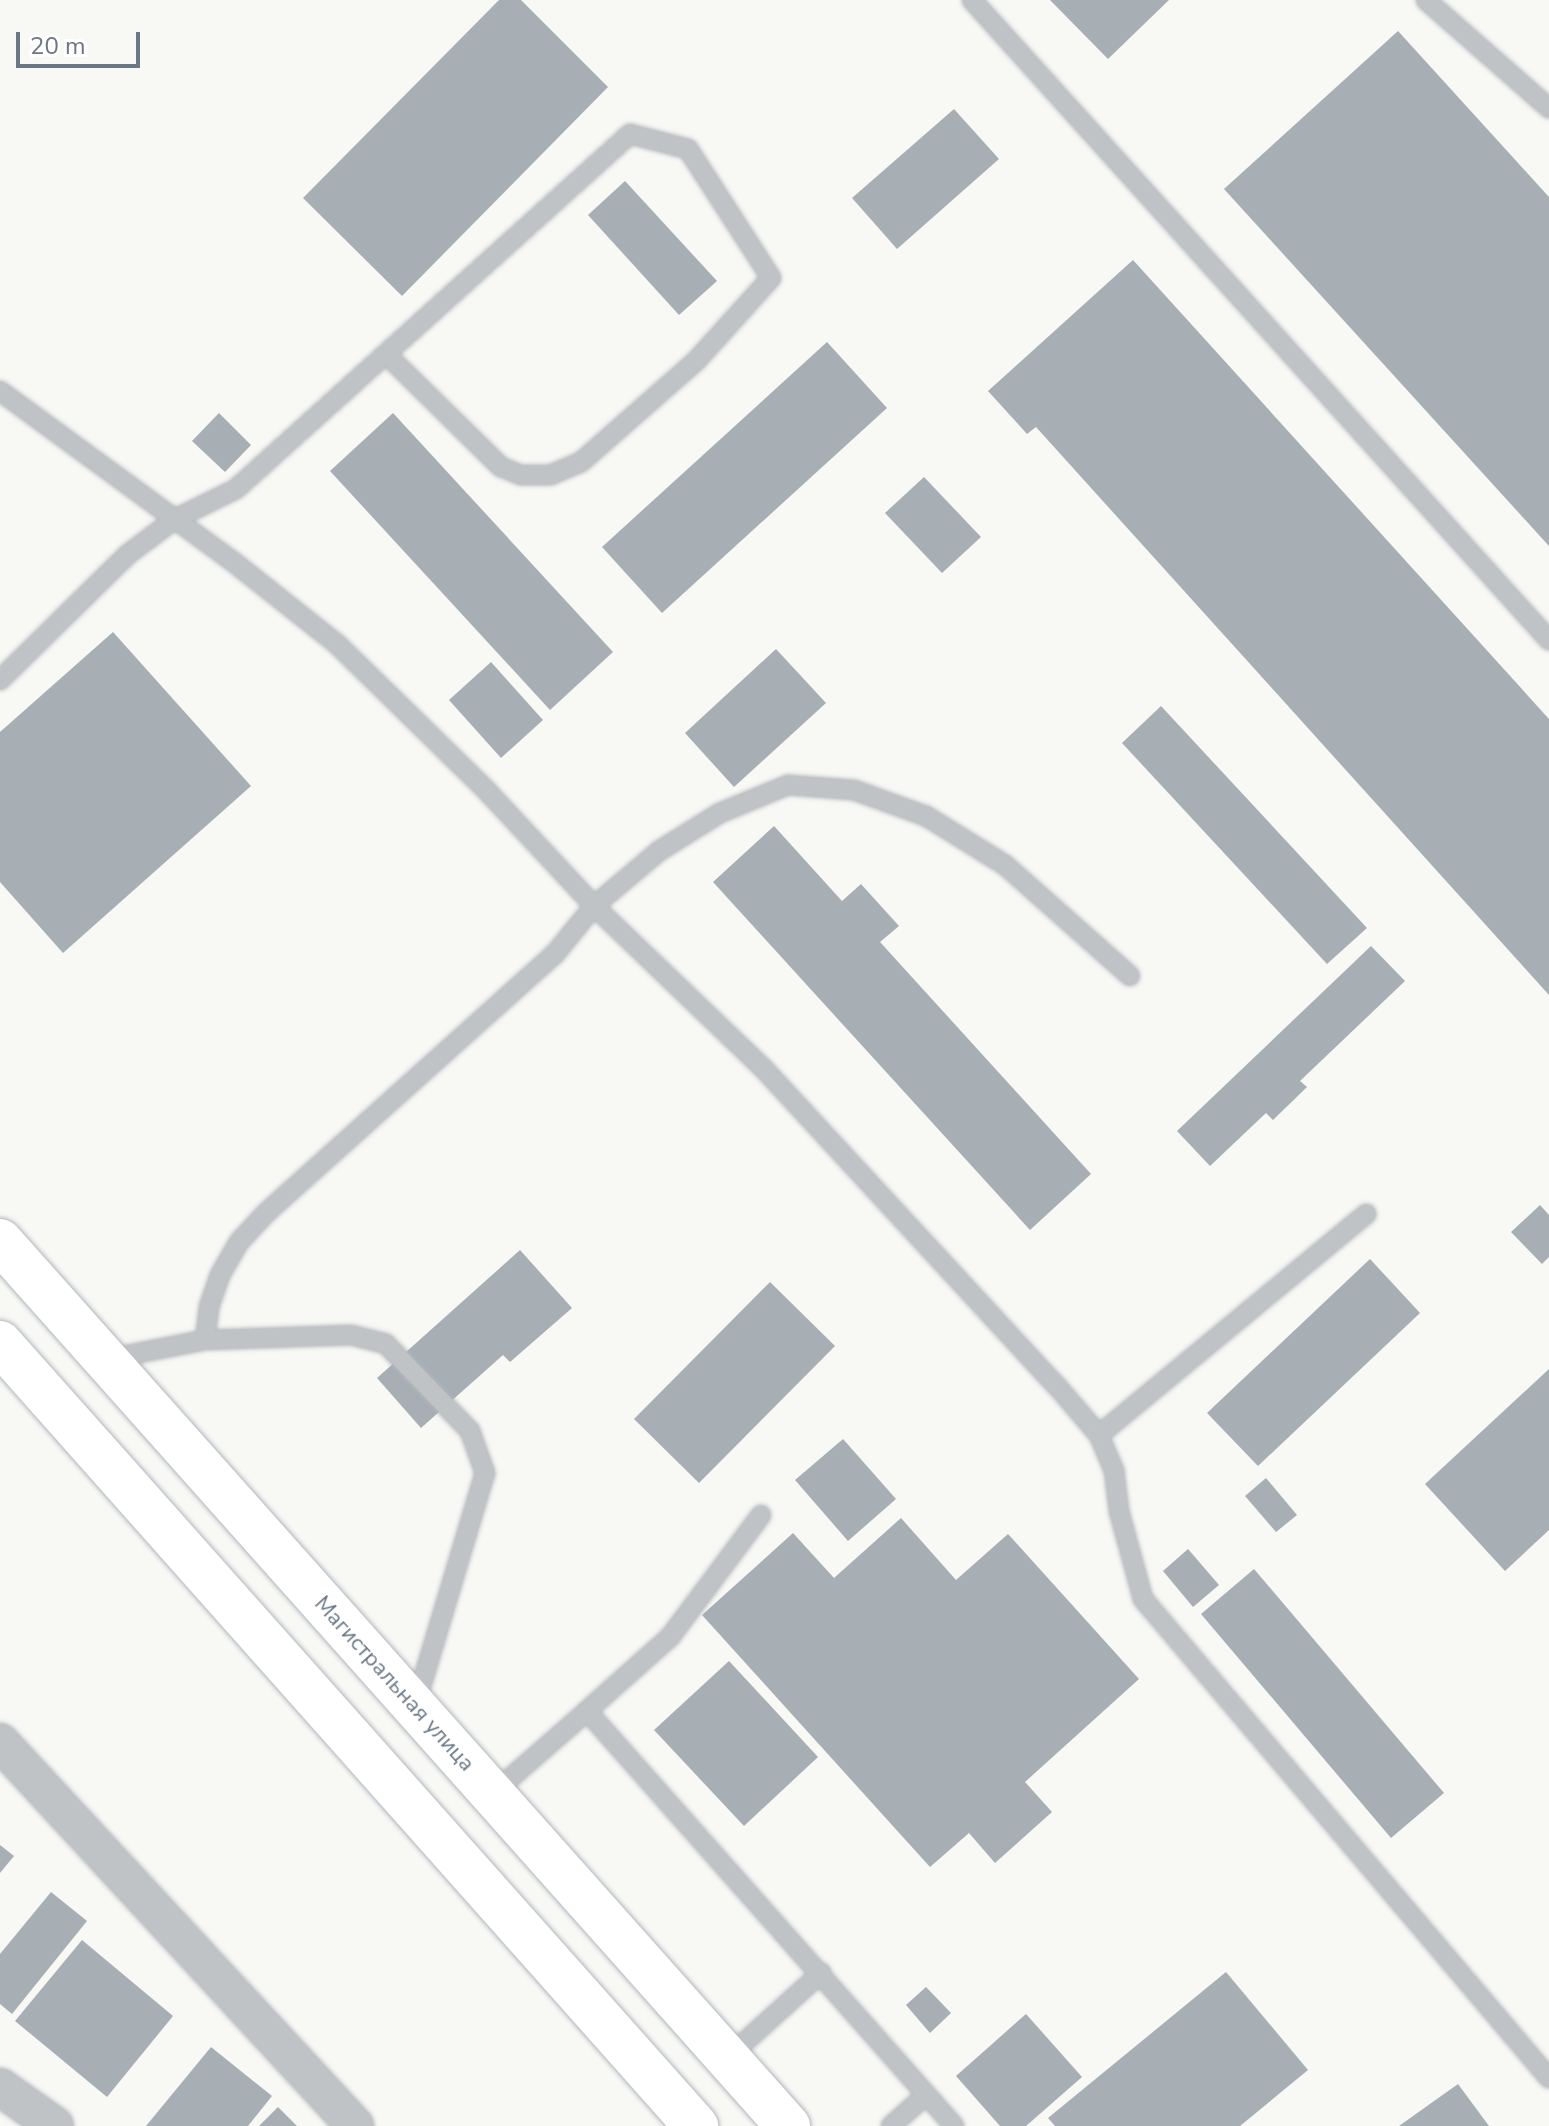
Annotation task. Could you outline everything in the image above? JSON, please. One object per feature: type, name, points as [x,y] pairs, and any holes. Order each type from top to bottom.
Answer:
[{"type":"main road","name":"Магистральная улица","points":[[0,1241],[788,2126]]},
{"type":"main road","points":[[0,1343],[696,2126]]},
{"type":"street","points":[[0,1742],[355,2126]]},
{"type":"street","points":[[0,2087],[55,2126]]},
{"type":"lane","points":[[972,0],[1549,640]]},
{"type":"lane","points":[[1426,0],[1549,108]]},
{"type":"lane","points":[[0,680],[127,555],[175,519],[236,489],[630,134],[688,149],[771,278],[696,361],[581,462],[551,475],[521,475],[501,467],[387,355]]},
{"type":"lane","points":[[0,391],[175,519],[337,644],[486,790],[594,906],[763,1068],[1099,1435],[1114,1470],[1119,1511],[1143,1599],[1549,2078]]},
{"type":"lane","points":[[205,1340],[212,1296],[240,1241],[266,1213],[554,955],[594,906],[659,851],[720,813],[788,785],[854,790],[926,816],[1005,865],[1130,976]]},
{"type":"lane","points":[[1099,1435],[1366,1214]]},
{"type":"lane","points":[[105,1359],[205,1340],[351,1335],[386,1344],[470,1431],[485,1473],[415,1708]]},
{"type":"lane","points":[[492,1794],[670,1637],[761,1515]]},
{"type":"lane","points":[[587,1711],[954,2126]]},
{"type":"lane","points":[[727,2058],[821,1973]]},
{"type":"lane","points":[[891,2126],[926,2095]]},
{"type":"building","points":[[499,0],[521,0],[608,87],[402,296],[303,198]]},
{"type":"building","points":[[1050,0],[1169,0],[1108,59]]},
{"type":"building","points":[[1398,31],[1549,197],[1549,546],[1224,189]]},
{"type":"building","points":[[954,109],[999,159],[897,249],[852,198]]},
{"type":"building","points":[[625,181],[717,281],[679,315],[588,215]]},
{"type":"building","points":[[1133,260],[1549,719],[1549,995],[1036,427],[1027,434],[988,391]]},
{"type":"building","points":[[827,342],[887,408],[662,613],[602,547]]},
{"type":"building","points":[[219,413],[251,445],[225,472],[192,441]]},
{"type":"building","points":[[393,413],[613,652],[550,710],[330,471]]},
{"type":"building","points":[[924,477],[981,537],[942,573],[885,513]]},
{"type":"building","points":[[113,632],[251,786],[63,953],[0,882],[0,732]]},
{"type":"building","points":[[776,649],[826,703],[734,787],[685,733]]},
{"type":"building","points":[[491,662],[543,720],[501,758],[449,700]]},
{"type":"building","points":[[1161,706],[1367,928],[1327,964],[1122,743]]},
{"type":"building","points":[[774,826],[842,901],[861,884],[899,926],[880,942],[1091,1174],[1030,1230],[713,882]]},
{"type":"building","points":[[1371,946],[1405,981],[1300,1081],[1307,1087],[1273,1120],[1266,1113],[1210,1166],[1177,1131]]},
{"type":"building","points":[[1540,1205],[1549,1215],[1549,1257],[1542,1264],[1511,1232]]},
{"type":"building","points":[[520,1250],[572,1308],[510,1362],[503,1355],[421,1428],[377,1378]]},
{"type":"building","points":[[1370,1259],[1420,1313],[1258,1466],[1207,1413]]},
{"type":"building","points":[[770,1282],[835,1346],[699,1483],[634,1419]]},
{"type":"building","points":[[1549,1369],[1549,1530],[1505,1571],[1425,1484]]},
{"type":"building","points":[[843,1439],[896,1499],[848,1541],[795,1480]]},
{"type":"building","points":[[1266,1478],[1297,1515],[1276,1532],[1245,1496]]},
{"type":"building","points":[[901,1518],[956,1580],[1008,1534],[1139,1679],[1025,1782],[1052,1812],[995,1863],[969,1833],[930,1867],[702,1615],[793,1533],[834,1578]]},
{"type":"building","points":[[1188,1549],[1219,1585],[1193,1607],[1163,1571]]},
{"type":"building","points":[[1254,1569],[1444,1793],[1391,1838],[1201,1614]]},
{"type":"building","points":[[729,1661],[818,1757],[744,1826],[654,1730]]},
{"type":"building","points":[[0,1845],[14,1856],[0,1873]]},
{"type":"building","points":[[51,1892],[87,1921],[12,2014],[0,2004],[0,1954]]},
{"type":"building","points":[[82,1940],[173,2016],[107,2097],[15,2021]]},
{"type":"building","points":[[1226,1972],[1308,2070],[1240,2126],[1055,2126],[1048,2118]]},
{"type":"building","points":[[926,1987],[951,2013],[930,2033],[906,2005]]},
{"type":"building","points":[[1026,2014],[1082,2077],[1026,2126],[1000,2126],[956,2076]]},
{"type":"building","points":[[211,2047],[272,2096],[248,2126],[146,2126]]},
{"type":"building","points":[[1458,2084],[1489,2126],[1399,2126]]},
{"type":"building","points":[[278,2107],[297,2126],[259,2126]]}]
